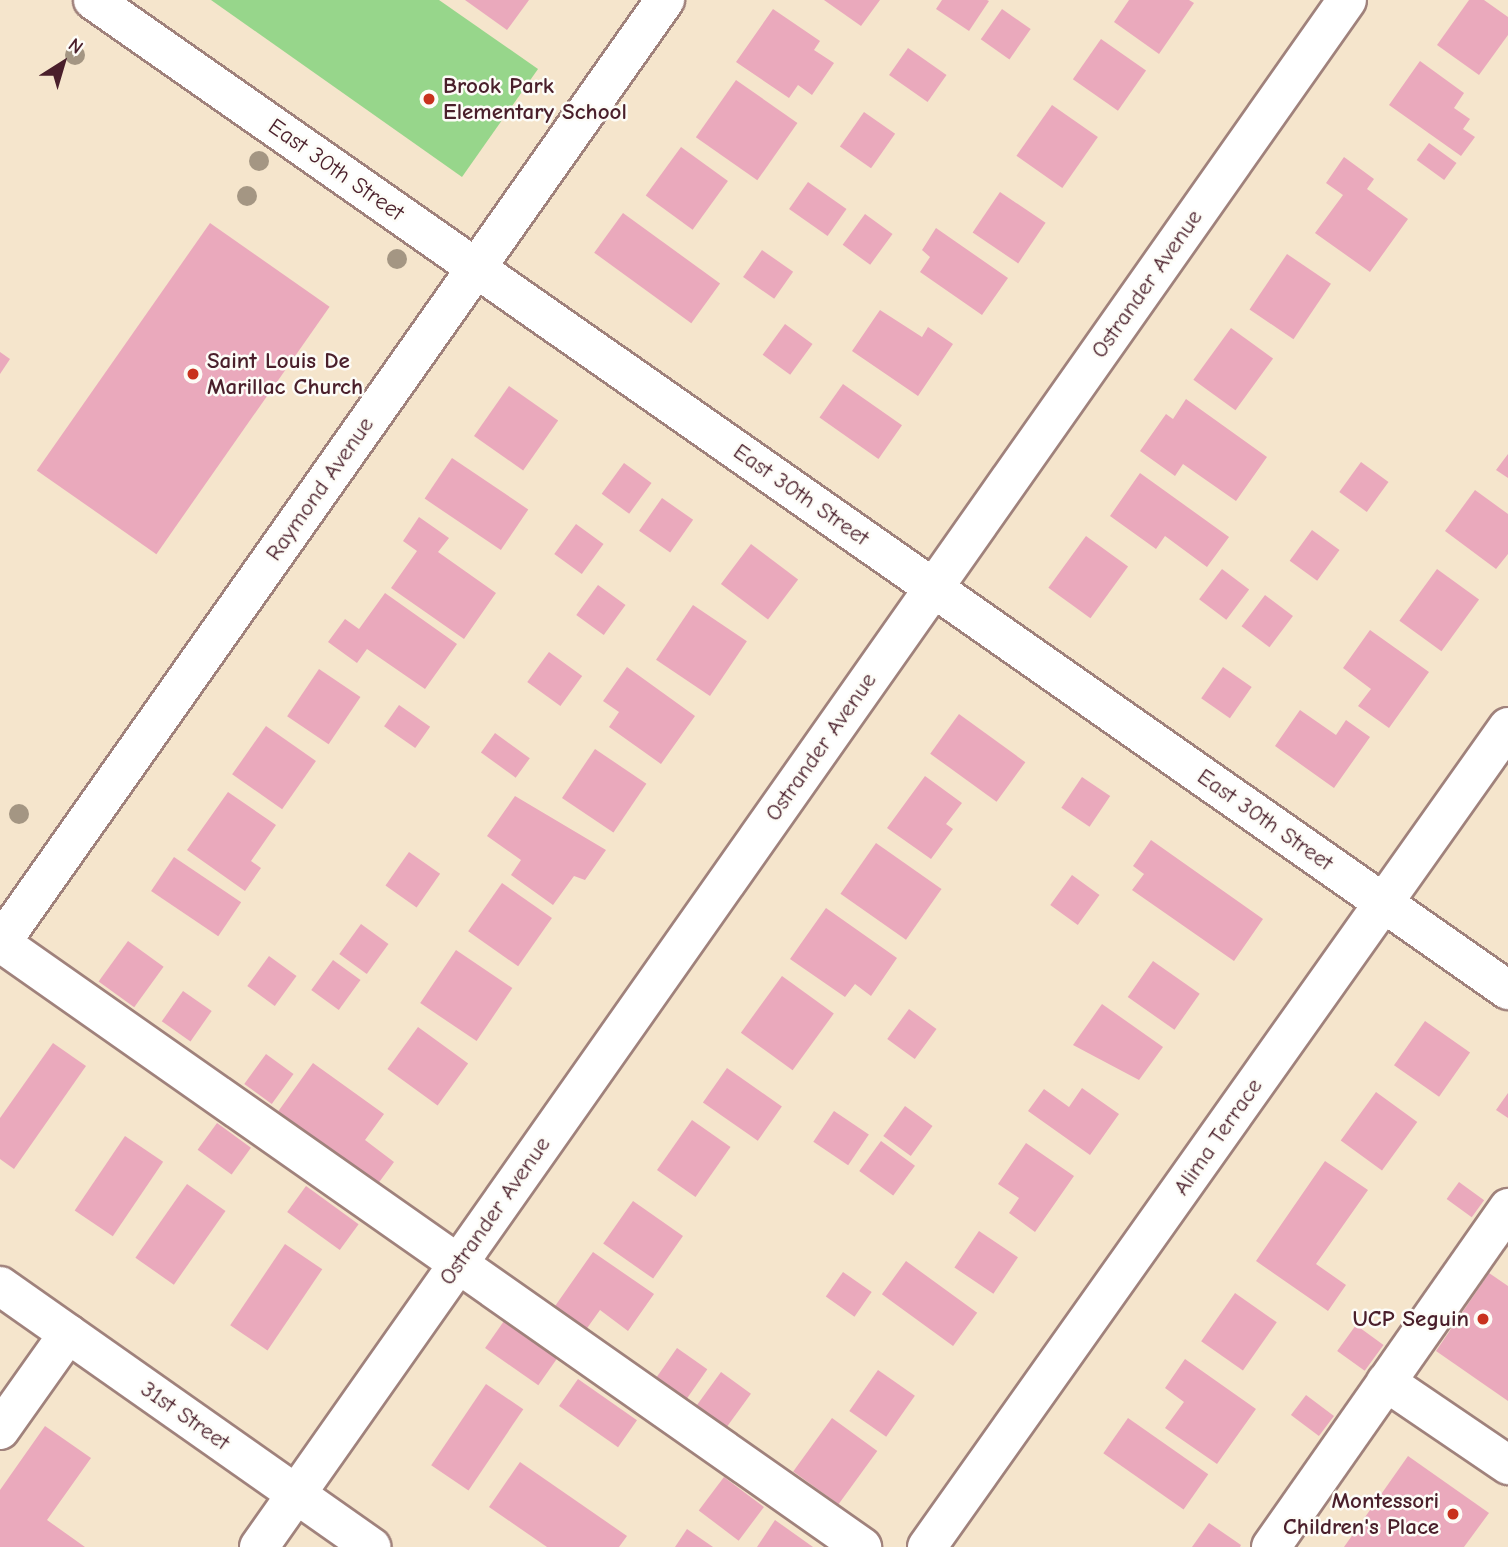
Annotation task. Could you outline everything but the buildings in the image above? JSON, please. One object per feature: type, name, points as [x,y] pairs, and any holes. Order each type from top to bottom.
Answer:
[{"type":"street","name":"East 30th Street","points":[[93,0],[1508,990]]},
{"type":"street","name":"Raymond Avenue","points":[[0,943],[665,0]]},
{"type":"street","name":"Ostrander Avenue","points":[[259,1547],[1346,0]]},
{"type":"street","name":"Alima Terrace","points":[[927,1547],[1508,727]]},
{"type":"street","points":[[0,943],[862,1547]]},
{"type":"street","points":[[1271,1547],[1508,1208]]},
{"type":"street","name":"31st Street","points":[[0,1286],[371,1547]]},
{"type":"street","points":[[0,1430],[68,1334]]},
{"type":"street","points":[[1387,1382],[1508,1465]]},
{"type":"green space","name":"Brook Park Elementary School","points":[[211,0],[439,0],[538,69],[462,177]]},
{"type":"place","name":"Brook Park Elementary School","points":[[429,99]]},
{"type":"place","name":"Saint Louis De Marillac Church","points":[[193,374]]},
{"type":"place","name":"UCP Seguin","points":[[1483,1319]]},
{"type":"place","name":"Montessori Children's Place","points":[[1453,1514]]}]
